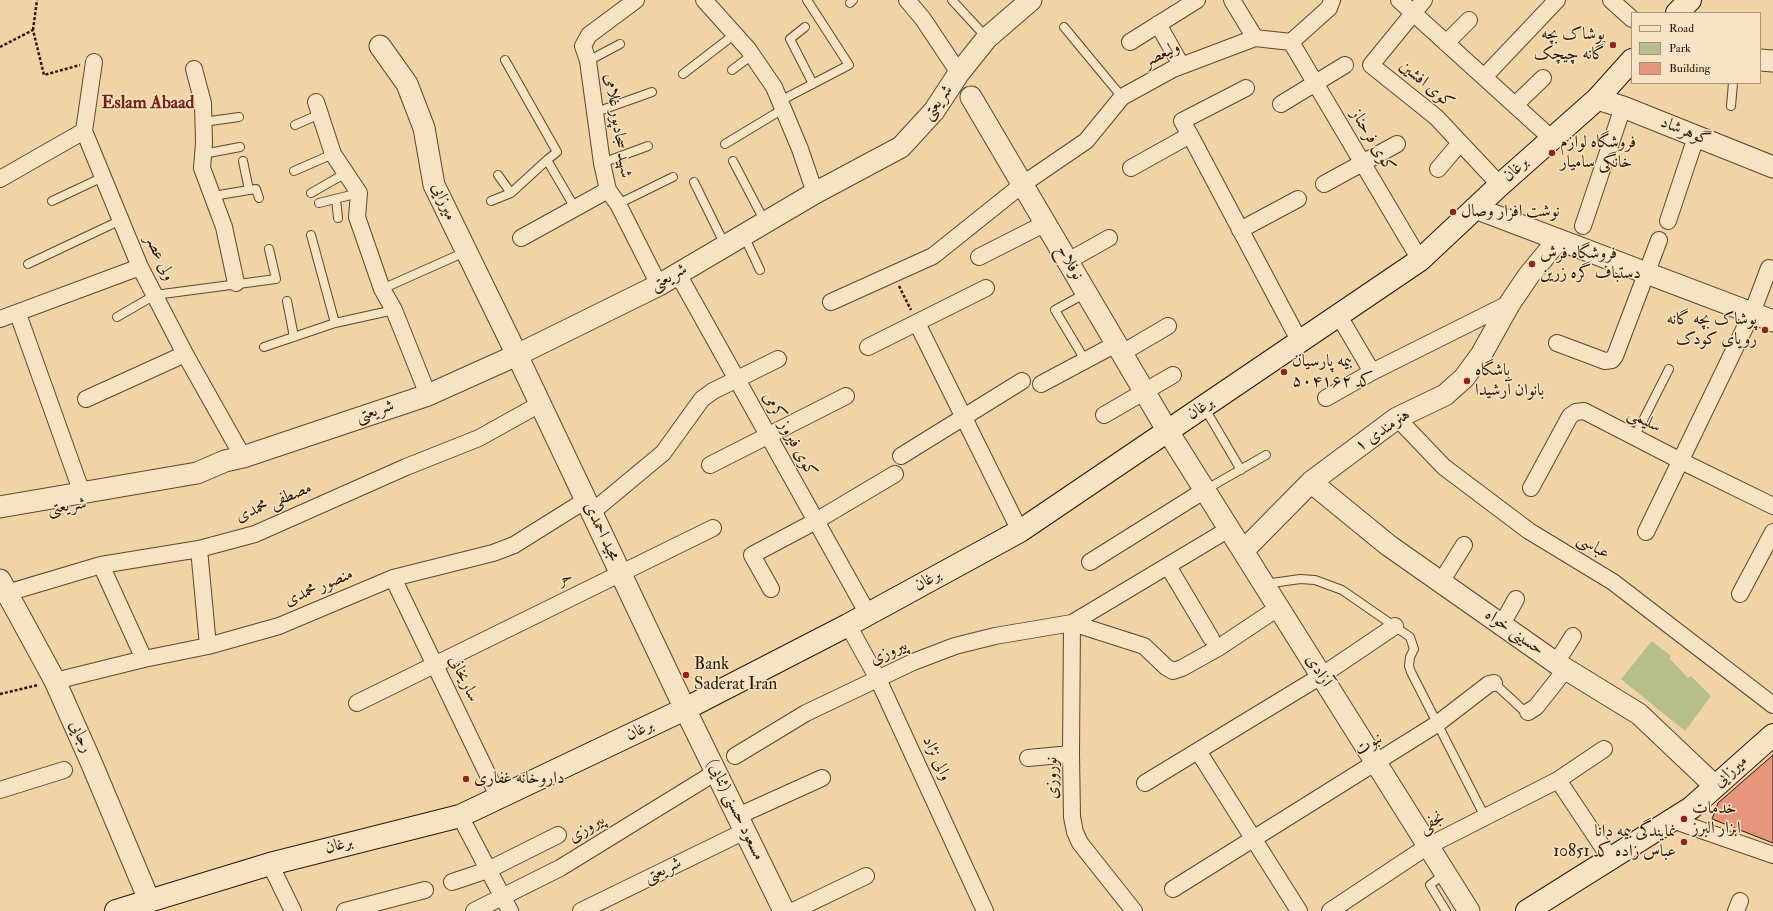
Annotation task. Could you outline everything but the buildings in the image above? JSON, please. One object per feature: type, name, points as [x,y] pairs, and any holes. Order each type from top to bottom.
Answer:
[{"type":"main road","points":[[1678,12],[1690,0]]},
{"type":"main road","name":"برغان","points":[[122,910],[149,900],[270,864],[460,816],[685,710],[848,625],[1020,531],[1420,260],[1551,138],[1597,99],[1631,61]]},
{"type":"main road","name":"میرزایی","points":[[1528,911],[1691,808],[1773,735]]},
{"type":"street","name":"شهید سجادپور غلامی","points":[[636,0],[589,35],[583,46],[588,61],[602,163],[608,190],[618,204],[659,284]]},
{"type":"street","points":[[704,0],[752,55],[774,87],[800,149],[815,193]]},
{"type":"street","points":[[907,0],[923,19],[959,73]]},
{"type":"street","name":"شریعتی","points":[[0,507],[82,494],[197,472],[224,461],[243,457],[428,395],[517,355],[678,274],[815,193],[901,147],[934,111],[959,73],[987,38],[1031,0]]},
{"type":"street","points":[[1130,42],[1197,0]]},
{"type":"street","points":[[1232,0],[1255,38]]},
{"type":"street","points":[[1291,42],[1329,8],[1332,0]]},
{"type":"street","points":[[1399,0],[1551,138]]},
{"type":"street","points":[[1413,13],[1424,0]]},
{"type":"street","points":[[1484,77],[1557,0]]},
{"type":"street","points":[[1611,0],[1631,18]]},
{"type":"street","name":"کوی افشین","points":[[1413,13],[1371,65],[1436,117],[1500,185]]},
{"type":"street","points":[[1446,43],[1469,20]]},
{"type":"street","points":[[1158,24],[1181,66]]},
{"type":"street","name":"ولیعصر","points":[[831,302],[933,256],[1023,184],[1086,141],[1122,97],[1173,69],[1255,38],[1291,42]]},
{"type":"street","name":"کوی فرحناز","points":[[1291,42],[1420,260]]},
{"type":"street","name":"میرزایی","points":[[380,46],[407,84],[424,128],[434,185],[465,252],[517,355]]},
{"type":"street","points":[[1761,60],[1773,61]]},
{"type":"street","points":[[0,179],[84,131],[94,62]]},
{"type":"street","points":[[1281,104],[1345,65]]},
{"type":"street","points":[[194,68],[203,103],[202,168],[224,227],[236,284]]},
{"type":"street","points":[[1515,105],[1543,78]]},
{"type":"street","points":[[1246,88],[1182,121],[1300,342]]},
{"type":"street","name":"نوفلاح","points":[[971,97],[1167,430]]},
{"type":"street","name":"گوهرشاد","points":[[1597,99],[1623,107],[1773,167]]},
{"type":"street","points":[[1583,226],[1623,107]]},
{"type":"street","points":[[318,108],[333,154],[359,193],[357,217],[382,289],[394,310],[428,395]]},
{"type":"street","name":"ولی عصر","points":[[84,131],[140,267],[185,354],[243,457]]},
{"type":"street","points":[[1131,168],[1190,134]]},
{"type":"street","points":[[1668,221],[1696,137]]},
{"type":"street","points":[[1438,169],[1460,143]]},
{"type":"street","points":[[1324,184],[1397,144]]},
{"type":"street","points":[[521,238],[608,190]]},
{"type":"street","points":[[1240,230],[1298,199]]},
{"type":"street","points":[[1475,208],[1773,321]]},
{"type":"street","points":[[979,257],[1046,223]]},
{"type":"street","points":[[1068,261],[1109,238]]},
{"type":"street","name":"هنرمندی ۱","points":[[1243,551],[1311,482],[1397,418],[1445,395],[1464,378],[1481,355],[1510,303],[1529,275],[1558,240]]},
{"type":"street","points":[[1557,343],[1605,361],[1612,360],[1615,356],[1659,240]]},
{"type":"street","points":[[0,319],[18,314],[140,267]]},
{"type":"street","points":[[1646,532],[1752,313],[1769,268]]},
{"type":"street","name":"کوی فیروز کرمی","points":[[678,274],[868,614]]},
{"type":"street","points":[[868,348],[986,288]]},
{"type":"street","points":[[1326,398],[1372,372],[1510,303]]},
{"type":"street","points":[[18,314],[82,494]]},
{"type":"street","points":[[1339,316],[1372,372]]},
{"type":"street","points":[[917,323],[1020,531]]},
{"type":"street","points":[[1041,384],[1085,360],[1119,349],[1168,326]]},
{"type":"street","points":[[86,399],[185,354]]},
{"type":"street","name":"مجید احمدی","points":[[517,355],[685,710]]},
{"type":"street","name":"منصور محمدی","points":[[55,681],[144,659],[208,646],[279,626],[393,578],[493,553],[514,545],[589,506],[663,453],[702,399],[713,391],[778,359]]},
{"type":"street","points":[[1104,415],[1174,375]]},
{"type":"street","points":[[901,456],[1022,381]]},
{"type":"street","points":[[710,465],[846,396]]},
{"type":"street","name":"مصطفی محمدی","points":[[2,589],[101,565],[199,549],[255,534],[406,466],[479,438],[540,404]]},
{"type":"street","name":"سلیمی","points":[[1531,488],[1570,416],[1576,412],[1584,411],[1634,438],[1773,506]]},
{"type":"street","name":"عباسی","points":[[1397,418],[1444,467],[1529,531],[1613,582],[1773,705]]},
{"type":"street","name":"آزادی","points":[[1167,430],[1468,911]]},
{"type":"street","name":"شریعتی","points":[[0,517],[149,494],[200,484],[227,473],[243,457]]},
{"type":"street","points":[[771,589],[752,555],[816,521],[895,474]]},
{"type":"street","name":"حسینی خواه","points":[[1311,482],[1388,545],[1561,666],[1639,714],[1715,786]]},
{"type":"street","points":[[1090,562],[1205,490]]},
{"type":"street","name":"حر","points":[[358,703],[713,528]]},
{"type":"street","points":[[1072,624],[1229,529]]},
{"type":"street","points":[[1740,594],[1773,532]]},
{"type":"street","points":[[1441,582],[1464,545]]},
{"type":"street","points":[[199,549],[208,646]]},
{"type":"street","points":[[101,565],[144,659]]},
{"type":"street","points":[[1168,566],[1211,638]]},
{"type":"street","name":"ساریخانی","points":[[393,578],[499,798]]},
{"type":"street","name":"رجایی","points":[[2,589],[55,681],[149,900]]},
{"type":"street","points":[[1502,624],[1516,599]]},
{"type":"street","points":[[1072,624],[1144,646],[1166,667],[1173,671],[1182,668],[1218,648],[1278,608]]},
{"type":"street","name":"پیروزی","points":[[735,756],[806,713],[913,662],[955,646],[995,636],[1072,624]]},
{"type":"street","name":"نوروزی","points":[[1072,624],[1072,818],[1080,844],[1134,911]]},
{"type":"street","name":"والی نژاد","points":[[848,625],[878,679],[985,911]]},
{"type":"street","points":[[1145,783],[1321,676],[1395,626]]},
{"type":"street","name":"نبوت","points":[[1528,712],[1536,707],[1561,666],[1573,636]]},
{"type":"street","name":"نبوت","points":[[1173,889],[1376,764],[1437,724],[1489,684],[1494,683]]},
{"type":"street","name":"مسعود حسنی (ثنایی)","points":[[685,710],[784,911]]},
{"type":"street","name":"نجفی","points":[[1330,911],[1428,846],[1558,780],[1604,749]]},
{"type":"street","points":[[1198,751],[1299,911]]},
{"type":"street","points":[[1028,758],[1071,754]]},
{"type":"street","points":[[0,790],[64,770]]},
{"type":"street","name":"پیروزی","points":[[474,911],[506,904],[560,868],[716,772]]},
{"type":"street","name":"شریعتی","points":[[581,911],[822,778]]},
{"type":"street","points":[[1558,780],[1610,858]]},
{"type":"street","points":[[460,816],[506,904]]},
{"type":"street","points":[[1672,820],[1773,855]]},
{"type":"street","points":[[452,882],[488,870],[558,835]]},
{"type":"street","points":[[270,864],[293,911]]},
{"type":"street","points":[[793,911],[866,876]]},
{"type":"street","points":[[346,911],[425,890]]},
{"type":"lane","points":[[725,144],[813,84],[849,65],[807,0]]},
{"type":"lane","points":[[952,0],[987,38]]},
{"type":"lane","points":[[805,27],[790,39],[813,84]]},
{"type":"lane","points":[[1064,27],[1122,97]]},
{"type":"lane","points":[[683,74],[735,34]]},
{"type":"lane","points":[[588,61],[620,44]]},
{"type":"lane","points":[[732,70],[752,55]]},
{"type":"lane","points":[[491,201],[511,194],[557,152],[505,60]]},
{"type":"lane","points":[[1731,106],[1733,84]]},
{"type":"lane","points":[[596,112],[652,92]]},
{"type":"lane","points":[[294,125],[318,108]]},
{"type":"lane","points":[[203,122],[239,117]]},
{"type":"lane","points":[[602,163],[648,146]]},
{"type":"lane","points":[[203,154],[240,147]]},
{"type":"lane","points":[[294,171],[333,154]]},
{"type":"lane","points":[[547,160],[575,208]]},
{"type":"lane","points":[[243,161],[249,190]]},
{"type":"lane","points":[[733,161],[765,223]]},
{"type":"lane","points":[[311,193],[346,173]]},
{"type":"lane","points":[[498,175],[511,194]]},
{"type":"lane","points":[[52,201],[103,177]]},
{"type":"lane","points":[[618,204],[673,177]]},
{"type":"lane","points":[[694,182],[726,246]]},
{"type":"lane","points":[[213,196],[256,189],[259,198]]},
{"type":"lane","points":[[319,203],[359,193]]},
{"type":"lane","points":[[336,199],[338,218]]},
{"type":"lane","points":[[28,264],[121,220]]},
{"type":"lane","points":[[311,235],[335,323]]},
{"type":"lane","points":[[744,235],[760,270]]},
{"type":"lane","points":[[117,317],[155,295],[276,279],[269,249]]},
{"type":"lane","points":[[382,289],[465,252]]},
{"type":"lane","points":[[1085,360],[1054,310],[1086,292]]},
{"type":"lane","points":[[287,301],[294,337]]},
{"type":"lane","points":[[264,347],[335,323],[394,310]]},
{"type":"lane","points":[[1634,438],[1669,369]]},
{"type":"lane","points":[[1204,407],[1241,470]]},
{"type":"lane","points":[[1205,490],[1266,455]]},
{"type":"lane","points":[[1264,584],[1300,578],[1314,580],[1342,590],[1410,637],[1413,642],[1414,649],[1410,657],[1409,666],[1485,817]]},
{"type":"lane","name":"نبوت","points":[[1494,683],[1522,709],[1528,712]]},
{"type":"lane","points":[[1445,873],[1430,883],[1430,885],[1446,911]]},
{"type":"path","points":[[37,0],[33,30],[44,75],[94,62]]},
{"type":"path","points":[[0,47],[33,30]]},
{"type":"path","points":[[893,274],[917,323]]},
{"type":"path","points":[[0,694],[55,681]]},
{"type":"green space","points":[[1652,641],[1671,656],[1670,659],[1688,678],[1691,676],[1711,696],[1685,731],[1621,679]]},
{"type":"place","name":"پوشاک بچه گانه چیچک","points":[[1613,45]]},
{"type":"place","name":"فروشگاه لوازم خانگی سامیار","points":[[1552,153]]},
{"type":"place","name":"نوشت افزار وصال","points":[[1453,212]]},
{"type":"place","name":"فروشگاه فرش دستباف گره زرین","points":[[1532,264]]},
{"type":"place","name":"پوشاک بچه گانه رویای کودک","points":[[1765,330]]},
{"type":"place","name":"بیمه پارسیان کد ۵۰۴۱۶۲","points":[[1284,372]]},
{"type":"place","name":"باشگاه بانوان آرشیدا","points":[[1467,381]]},
{"type":"place","name":"Bank Saderat Iran","points":[[686,675]]},
{"type":"place","name":"داروخانه غفاری","points":[[466,779]]},
{"type":"place","name":"خدمات ابزار البرز","points":[[1684,819]]},
{"type":"place","name":"نمایندگی بیمه دانا عباس زاده کد 10851","points":[[1684,842]]},
{"type":"district","name":"Eslam Abaad","points":[[148,104]]}]
